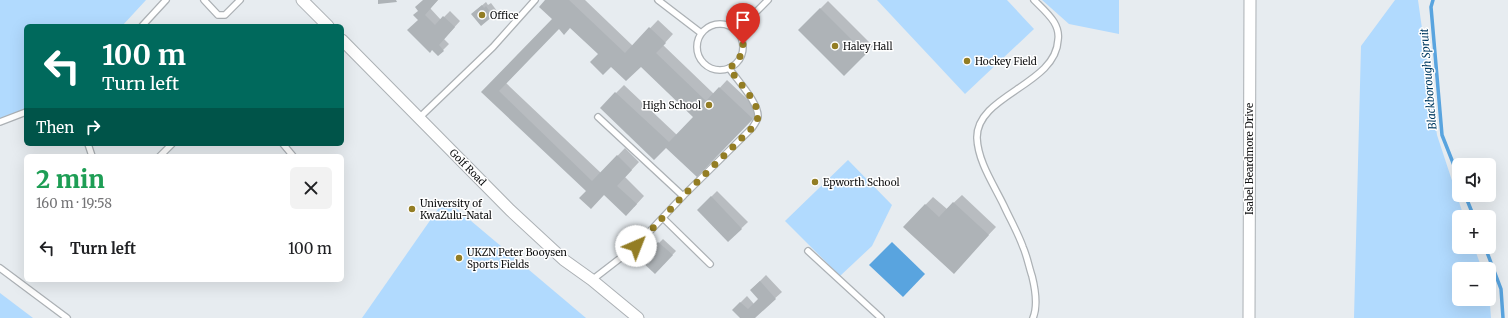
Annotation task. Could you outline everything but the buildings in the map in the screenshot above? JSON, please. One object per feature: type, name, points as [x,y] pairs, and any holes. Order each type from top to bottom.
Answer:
[{"type":"street","name":"Isabel Beardmore Drive","points":[[1249,318],[1250,0]]},
{"type":"street","points":[[306,1],[326,24]]},
{"type":"street","name":"Golf Road","points":[[344,42],[510,210],[564,260],[592,280],[638,318]]},
{"type":"lane","points":[[144,24],[166,0]]},
{"type":"lane","points":[[204,0],[218,15],[221,16],[225,15],[240,0]]},
{"type":"lane","points":[[419,118],[493,47],[535,0]]},
{"type":"lane","points":[[658,0],[701,33]]},
{"type":"lane","points":[[737,31],[768,0]]},
{"type":"lane","points":[[1033,318],[1035,289],[1024,248],[990,180],[980,154],[977,138],[979,125],[991,108],[1029,81],[1050,63],[1055,55],[1059,35],[1055,24],[1034,0]]},
{"type":"lane","points":[[715,24],[730,26],[737,31],[743,44],[743,51],[740,58],[735,64],[722,70],[707,66],[698,54],[698,39],[701,33],[707,27],[715,24]]},
{"type":"lane","points":[[592,280],[636,246],[683,196],[752,128],[757,121],[758,116],[751,98],[729,68]]},
{"type":"lane","points":[[0,122],[24,113]]},
{"type":"lane","points":[[598,117],[683,196]]},
{"type":"lane","points":[[162,154],[170,146]]},
{"type":"lane","points":[[285,146],[292,154]]},
{"type":"lane","points":[[663,218],[710,264]]},
{"type":"lane","points":[[808,251],[881,318]]},
{"type":"lane","points":[[0,268],[67,318]]},
{"type":"shaded area","points":[[0,0],[146,0],[124,24],[24,24],[24,111],[9,122],[0,124]]},
{"type":"shaded area","name":"Hockey Field","points":[[877,0],[1007,0],[1034,29],[965,94]]},
{"type":"shaded area","points":[[1042,0],[1119,0],[1119,34],[1069,24]]},
{"type":"shaded area","points":[[1395,0],[1418,0],[1437,135],[1452,181],[1452,202],[1459,202],[1462,210],[1452,210],[1452,254],[1477,254],[1479,262],[1452,262],[1452,306],[1490,306],[1491,318],[1354,318],[1361,46]]},
{"type":"shaded area","points":[[848,160],[892,205],[872,246],[840,276],[785,221]]},
{"type":"shaded area","name":"UKZN Peter Booysen Sports Fields","points":[[445,199],[586,318],[362,318]]},
{"type":"shaded area","points":[[892,242],[925,274],[903,297],[869,265]]},
{"type":"shaded area","points":[[0,293],[33,318],[0,318]]},
{"type":"waterway","name":"Blackborough Spruit","points":[[1433,0],[1431,7],[1442,135],[1452,160]]},
{"type":"waterway","name":"Blackborough Spruit","points":[[1468,202],[1471,210]]},
{"type":"waterway","name":"Blackborough Spruit","points":[[1488,254],[1501,289],[1503,318]]},
{"type":"place","name":"Office","points":[[482,15]]},
{"type":"place","name":"Haley Hall","points":[[835,46]]},
{"type":"place","name":"Hockey Field","points":[[967,61]]},
{"type":"place","name":"High School","points":[[709,105]]},
{"type":"place","name":"Epworth School","points":[[815,182]]},
{"type":"place","name":"University of KwaZulu-Natal","points":[[412,209]]},
{"type":"place","name":"UKZN Peter Booysen Sports Fields","points":[[459,258]]},
{"type":"route","points":[[636,246],[683,196],[752,128],[757,121],[758,116],[748,94],[729,68],[740,58],[743,51],[743,44]]}]
